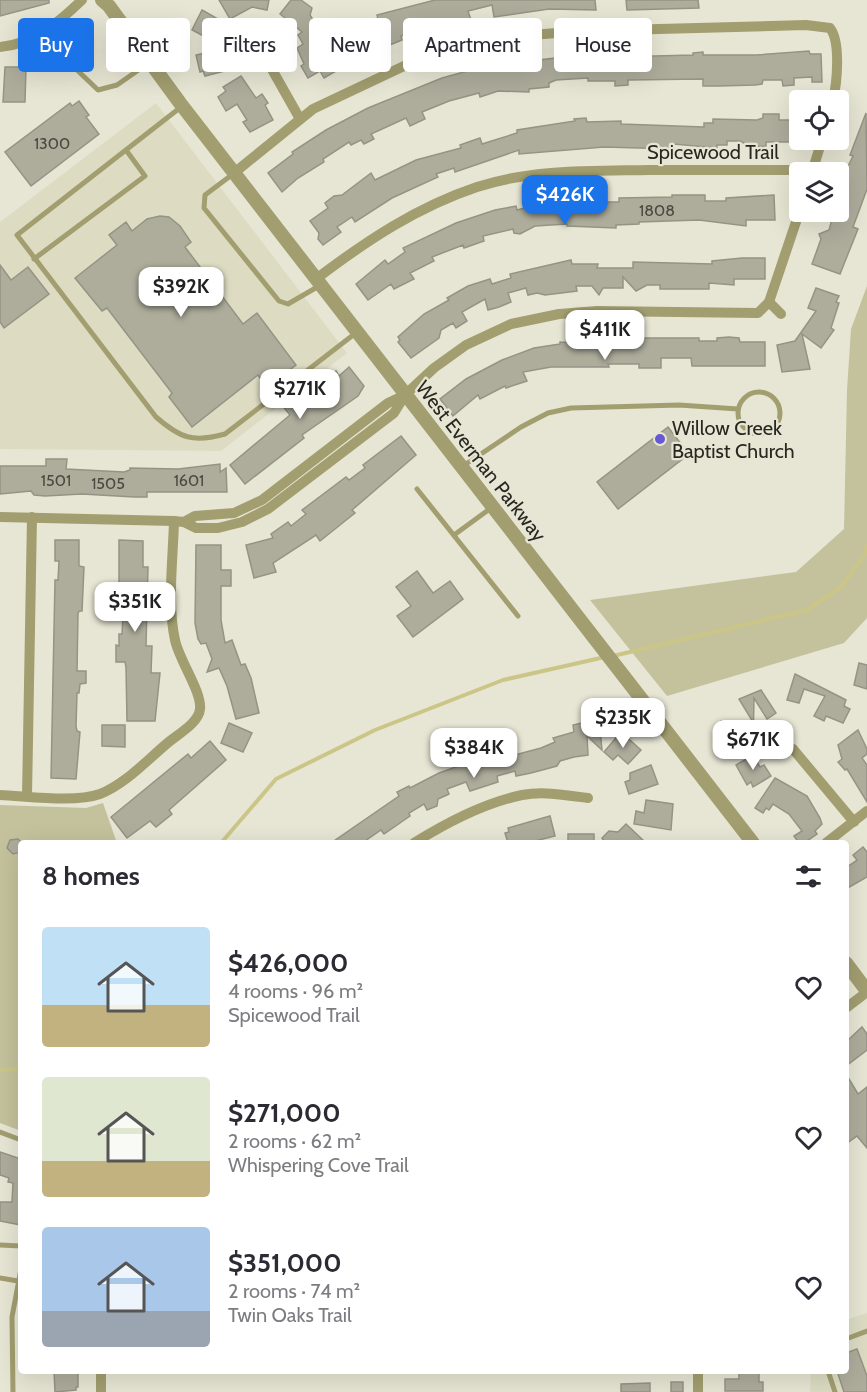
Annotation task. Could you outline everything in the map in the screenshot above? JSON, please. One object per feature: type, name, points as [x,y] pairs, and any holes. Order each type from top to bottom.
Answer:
[{"type":"street","points":[[63,18],[82,0]]},
{"type":"street","name":"West Everman Parkway","points":[[102,0],[118,18]]},
{"type":"street","points":[[234,173],[300,119],[342,93],[421,58],[454,48],[518,36],[584,31],[806,25],[830,28],[833,33],[837,82],[835,90]]},
{"type":"street","points":[[0,46],[18,43]]},
{"type":"street","name":"West Everman Parkway","points":[[157,72],[751,840]]},
{"type":"street","points":[[273,72],[300,119]]},
{"type":"street","name":"Spicewood Trail","points":[[318,282],[363,243],[424,208],[477,187],[544,174],[602,171],[789,171]]},
{"type":"street","points":[[0,517],[179,522],[195,516],[246,509],[281,492],[365,436],[394,413],[405,395],[434,368],[466,345],[511,324],[533,318],[597,311],[758,313],[770,302],[796,222]]},
{"type":"street","points":[[770,302],[781,314]]},
{"type":"street","points":[[281,492],[357,427],[388,403],[405,395]]},
{"type":"street","points":[[357,427],[365,436]]},
{"type":"street","points":[[27,796],[32,517]]},
{"type":"street","points":[[0,795],[77,797],[99,794],[116,785],[191,724],[200,710],[199,698],[184,667],[175,640],[172,615],[179,522]]},
{"type":"street","points":[[793,749],[854,822]]},
{"type":"street","points":[[420,840],[469,813],[521,795],[545,793],[588,798]]},
{"type":"street","points":[[830,840],[867,812]]},
{"type":"street","points":[[849,967],[867,991],[849,1006]]},
{"type":"street","points":[[101,1374],[101,1392]]},
{"type":"street","points":[[698,1374],[698,1392]]},
{"type":"lane","points":[[79,72],[98,90],[117,85],[136,72]]},
{"type":"lane","points":[[181,105],[17,235],[156,417],[172,430],[190,438],[206,440],[225,434],[357,332]]},
{"type":"lane","points":[[34,259],[145,176],[126,150]]},
{"type":"lane","points":[[234,173],[205,195],[204,208],[279,302],[288,304],[318,282]]},
{"type":"lane","points":[[763,392],[778,403],[780,419],[773,430],[760,435],[749,432],[740,424],[738,409],[745,398],[763,392]]},
{"type":"lane","points":[[462,467],[520,427],[559,411],[680,405],[738,409]]},
{"type":"lane","points":[[417,489],[518,616]]},
{"type":"lane","points":[[454,535],[492,507]]},
{"type":"lane","points":[[0,1132],[18,1139]]},
{"type":"lane","points":[[0,1245],[18,1246]]},
{"type":"lane","points":[[0,1278],[18,1281],[12,1317],[12,1392]]},
{"type":"lane","points":[[849,1338],[867,1331]]},
{"type":"lane","points":[[829,1374],[835,1392]]},
{"type":"shaded area","points":[[156,103],[347,353],[221,451],[0,449],[0,222]]},
{"type":"shaded area","points":[[867,286],[867,618],[844,643],[667,696],[590,600],[796,572],[844,529],[847,390],[851,329]]},
{"type":"shaded area","points":[[103,803],[116,840],[18,840],[18,1130],[0,1123],[0,805],[86,808]]},
{"type":"shaded area","points":[[867,1313],[867,1392],[810,1392],[811,1374],[849,1374],[849,1319]]},
{"type":"building","points":[[0,0],[49,0],[49,3],[0,16]]},
{"type":"building","points":[[219,0],[269,0],[267,10],[252,7],[229,18]]},
{"type":"building","points":[[291,0],[301,0],[312,8],[310,15],[312,18],[309,18],[309,72],[318,72],[308,78],[301,66],[304,64],[297,48],[303,44],[298,35],[302,32],[297,28],[297,18],[285,18],[280,14]]},
{"type":"building","points":[[435,0],[595,0],[596,10],[549,9],[494,17],[492,5],[468,11],[470,18],[403,18],[402,40],[391,44],[391,18],[378,18],[377,15]]},
{"type":"building","points":[[626,0],[698,0],[699,8],[627,10]]},
{"type":"building","points":[[202,10],[216,18],[202,18],[202,35],[192,30]]},
{"type":"building","points":[[809,51],[810,54],[821,54],[822,82],[812,82],[812,77],[794,78],[794,85],[783,86],[782,80],[763,80],[762,84],[755,85],[703,86],[703,79],[628,80],[628,85],[615,86],[615,81],[588,81],[588,78],[556,80],[549,83],[549,87],[529,89],[529,92],[498,91],[480,97],[479,93],[449,101],[422,112],[425,119],[410,126],[406,118],[371,134],[374,139],[364,144],[361,140],[351,145],[349,142],[323,159],[324,162],[298,178],[282,192],[268,173],[293,154],[292,152],[326,130],[368,108],[442,78],[464,72],[542,72],[542,60],[554,58],[554,72],[652,72],[652,56],[693,55],[693,53],[703,52],[703,55],[756,55]]},
{"type":"building","points":[[202,54],[202,71],[200,72],[196,55]]},
{"type":"building","points":[[5,67],[18,67],[18,72],[26,72],[25,102],[3,102]]},
{"type":"building","points":[[203,72],[221,72],[205,76]]},
{"type":"building","points":[[321,72],[334,72],[324,78]]},
{"type":"building","points":[[241,76],[256,98],[262,94],[268,103],[265,105],[273,120],[250,132],[243,122],[247,120],[237,104],[226,111],[218,97],[226,91],[223,87]]},
{"type":"building","points":[[79,101],[89,115],[86,117],[99,134],[31,186],[5,152],[70,103],[72,106]]},
{"type":"building","points":[[866,113],[867,189],[853,227],[858,229],[840,274],[812,264],[821,239],[819,234],[829,230],[831,222],[849,222],[849,164],[853,156],[850,155]]},
{"type":"building","points":[[763,114],[779,114],[779,120],[789,120],[789,142],[766,142],[766,146],[751,147],[740,141],[727,141],[727,145],[717,145],[717,148],[674,144],[674,149],[604,147],[519,154],[519,150],[455,172],[454,168],[436,174],[438,177],[392,198],[355,222],[352,217],[337,227],[341,232],[323,245],[318,239],[319,233],[310,221],[328,208],[325,203],[334,196],[342,195],[371,173],[375,180],[416,160],[461,148],[460,145],[480,138],[482,144],[517,133],[517,130],[586,118],[587,122],[621,121],[621,124],[704,127],[704,123],[713,123],[713,119],[757,120],[763,118]]},
{"type":"building","points":[[672,195],[705,195],[705,201],[726,201],[726,198],[774,195],[775,220],[746,220],[746,226],[699,220],[639,222],[639,224],[616,225],[616,228],[567,226],[567,224],[535,226],[520,234],[514,233],[513,229],[483,236],[484,241],[464,248],[463,245],[432,257],[434,261],[410,273],[414,279],[394,289],[391,284],[368,300],[356,284],[385,260],[388,264],[405,252],[403,248],[456,223],[495,210],[516,206],[517,210],[539,204],[539,200],[601,198],[601,202],[619,202],[619,198],[672,197]]},
{"type":"building","points":[[160,216],[169,217],[180,226],[191,242],[185,247],[243,324],[257,313],[296,365],[271,384],[266,377],[262,381],[258,375],[192,427],[169,397],[172,393],[107,308],[102,311],[75,278],[117,245],[109,235],[126,222],[132,231],[147,219]]},
{"type":"building","points":[[765,258],[765,279],[734,279],[734,285],[709,283],[709,289],[660,289],[660,285],[647,285],[636,291],[623,277],[623,288],[603,288],[599,295],[592,286],[576,286],[577,291],[545,295],[537,293],[528,295],[526,288],[508,293],[511,302],[499,307],[488,310],[485,299],[462,312],[467,321],[456,328],[453,323],[441,330],[439,338],[411,358],[398,342],[400,340],[398,337],[424,314],[449,300],[447,298],[468,286],[490,279],[492,284],[511,278],[510,274],[571,260],[572,264],[598,264],[597,268],[633,268],[633,262],[712,264],[712,261]]},
{"type":"building","points":[[0,265],[11,280],[28,267],[49,294],[4,328],[0,322]]},
{"type":"building","points":[[816,288],[839,296],[831,328],[834,330],[821,348],[802,334],[810,369],[782,372],[777,345],[795,341],[816,311],[808,308]]},
{"type":"building","points":[[612,338],[699,338],[699,341],[717,341],[717,338],[739,338],[740,342],[765,342],[765,366],[692,366],[691,358],[661,358],[661,368],[639,368],[639,364],[608,364],[609,367],[551,367],[523,372],[527,381],[506,388],[505,386],[480,399],[478,395],[453,416],[440,399],[466,379],[502,360],[534,348],[560,344],[560,342],[612,345]]},
{"type":"building","points":[[349,367],[364,386],[358,396],[302,435],[304,438],[245,484],[230,465],[290,415],[282,405],[321,373],[326,380],[336,371],[339,376]]},
{"type":"building","points":[[668,427],[689,454],[618,509],[597,482]]},
{"type":"building","points":[[401,436],[416,455],[352,510],[355,513],[320,541],[316,535],[273,563],[276,572],[254,578],[246,545],[273,538],[271,534],[288,522],[291,526],[306,514],[302,510],[346,477],[349,480],[365,468],[363,465]]},
{"type":"building","points":[[46,459],[67,459],[66,469],[124,472],[130,468],[178,469],[220,464],[220,472],[226,468],[227,492],[147,492],[147,497],[82,494],[45,496],[34,495],[31,491],[0,494],[0,466],[46,466]]},
{"type":"building","points":[[55,540],[79,540],[79,566],[84,567],[82,611],[78,614],[77,671],[86,671],[86,683],[80,684],[79,693],[77,693],[76,726],[77,731],[80,732],[76,779],[51,778],[55,580],[58,580],[59,561],[55,561]]},
{"type":"building","points":[[119,540],[143,541],[143,567],[148,567],[146,646],[152,646],[151,673],[160,673],[155,721],[127,721],[126,667],[125,662],[116,662],[116,645],[119,646],[119,634],[122,634],[123,616],[109,614],[109,606],[113,606],[114,593],[119,593]]},
{"type":"building","points":[[196,545],[221,545],[221,570],[231,570],[231,586],[221,586],[221,620],[225,643],[232,640],[241,665],[245,664],[251,678],[259,713],[236,719],[227,686],[219,668],[207,672],[212,659],[206,643],[201,644],[198,639],[195,623]]},
{"type":"building","points":[[417,571],[433,593],[450,581],[463,599],[413,637],[397,616],[411,606],[396,587]]},
{"type":"building","points":[[859,663],[867,665],[867,689],[854,685]]},
{"type":"building","points":[[795,674],[846,700],[844,706],[850,709],[843,723],[826,716],[824,721],[814,716],[825,696],[804,689],[799,703],[787,700]]},
{"type":"building","points":[[761,690],[776,713],[767,719],[754,698],[753,748],[714,747],[715,733],[721,733],[721,721],[753,722],[739,699]]},
{"type":"building","points":[[599,719],[602,750],[587,736],[588,755],[560,761],[557,766],[531,773],[516,776],[515,771],[497,776],[498,782],[470,791],[466,782],[447,789],[449,794],[438,799],[437,806],[427,810],[424,804],[384,834],[381,830],[366,840],[335,840],[399,796],[397,792],[409,786],[410,788],[439,773],[484,757],[483,753],[492,750],[494,757],[506,753],[507,757],[541,748],[555,742],[553,738],[574,732],[573,725]]},
{"type":"building","points":[[229,723],[252,733],[243,752],[221,743]]},
{"type":"building","points":[[102,725],[125,725],[125,747],[102,746]]},
{"type":"building","points":[[858,730],[867,749],[867,754],[862,758],[867,765],[867,802],[847,769],[845,770],[838,762],[842,759],[838,745]]},
{"type":"building","points":[[621,732],[641,750],[628,764],[618,755],[613,760],[604,752]]},
{"type":"building","points":[[210,741],[226,760],[169,810],[172,814],[156,827],[150,821],[127,838],[111,817],[188,754],[191,758]]},
{"type":"building","points":[[753,755],[760,767],[764,765],[771,776],[753,787],[751,782],[747,785],[736,765]]},
{"type":"building","points":[[651,765],[658,784],[629,794],[625,782],[630,780],[630,773]]},
{"type":"building","points":[[775,778],[807,796],[822,824],[815,831],[817,834],[808,840],[797,840],[794,836],[802,831],[789,814],[773,804],[763,813],[755,808]]},
{"type":"building","points":[[646,800],[673,804],[671,830],[634,824],[636,811],[644,813]]},
{"type":"building","points":[[550,816],[555,836],[539,840],[507,840],[505,833],[509,832],[508,828]]},
{"type":"building","points":[[626,824],[643,840],[603,840],[602,838],[609,831],[618,832]]},
{"type":"building","points":[[568,834],[594,834],[594,840],[568,840]]},
{"type":"building","points":[[10,840],[19,840],[18,853],[13,854],[7,848]]},
{"type":"building","points":[[863,847],[867,852],[867,877],[849,887],[849,866],[857,860],[853,855]]},
{"type":"building","points":[[862,1027],[867,1034],[867,1050],[849,1064],[849,1039]]},
{"type":"building","points":[[849,1079],[858,1094],[867,1087],[867,1148],[857,1136],[849,1142]]},
{"type":"building","points":[[0,1152],[18,1158],[18,1224],[0,1221],[0,1202],[12,1202],[13,1183],[8,1182],[9,1178],[0,1175]]},
{"type":"building","points":[[857,1349],[867,1376],[867,1392],[844,1392],[838,1374],[849,1374],[849,1352]]},
{"type":"building","points":[[54,1374],[78,1374],[76,1390],[55,1392]]},
{"type":"building","points":[[739,1374],[759,1374],[759,1382],[763,1382],[763,1391],[725,1391],[725,1379],[739,1379]]},
{"type":"building","points":[[671,1382],[683,1382],[683,1392],[671,1392]]},
{"type":"building","points":[[650,1383],[650,1392],[621,1392],[621,1384]]},
{"type":"waterway","points":[[613,656],[807,610],[840,588],[864,556],[867,546]]},
{"type":"waterway","points":[[224,840],[276,779],[375,730],[503,680],[605,657]]},
{"type":"waterway","points":[[0,1070],[18,1069]]},
{"type":"place","name":"Willow Creek Baptist Church","points":[[660,439]]}]
